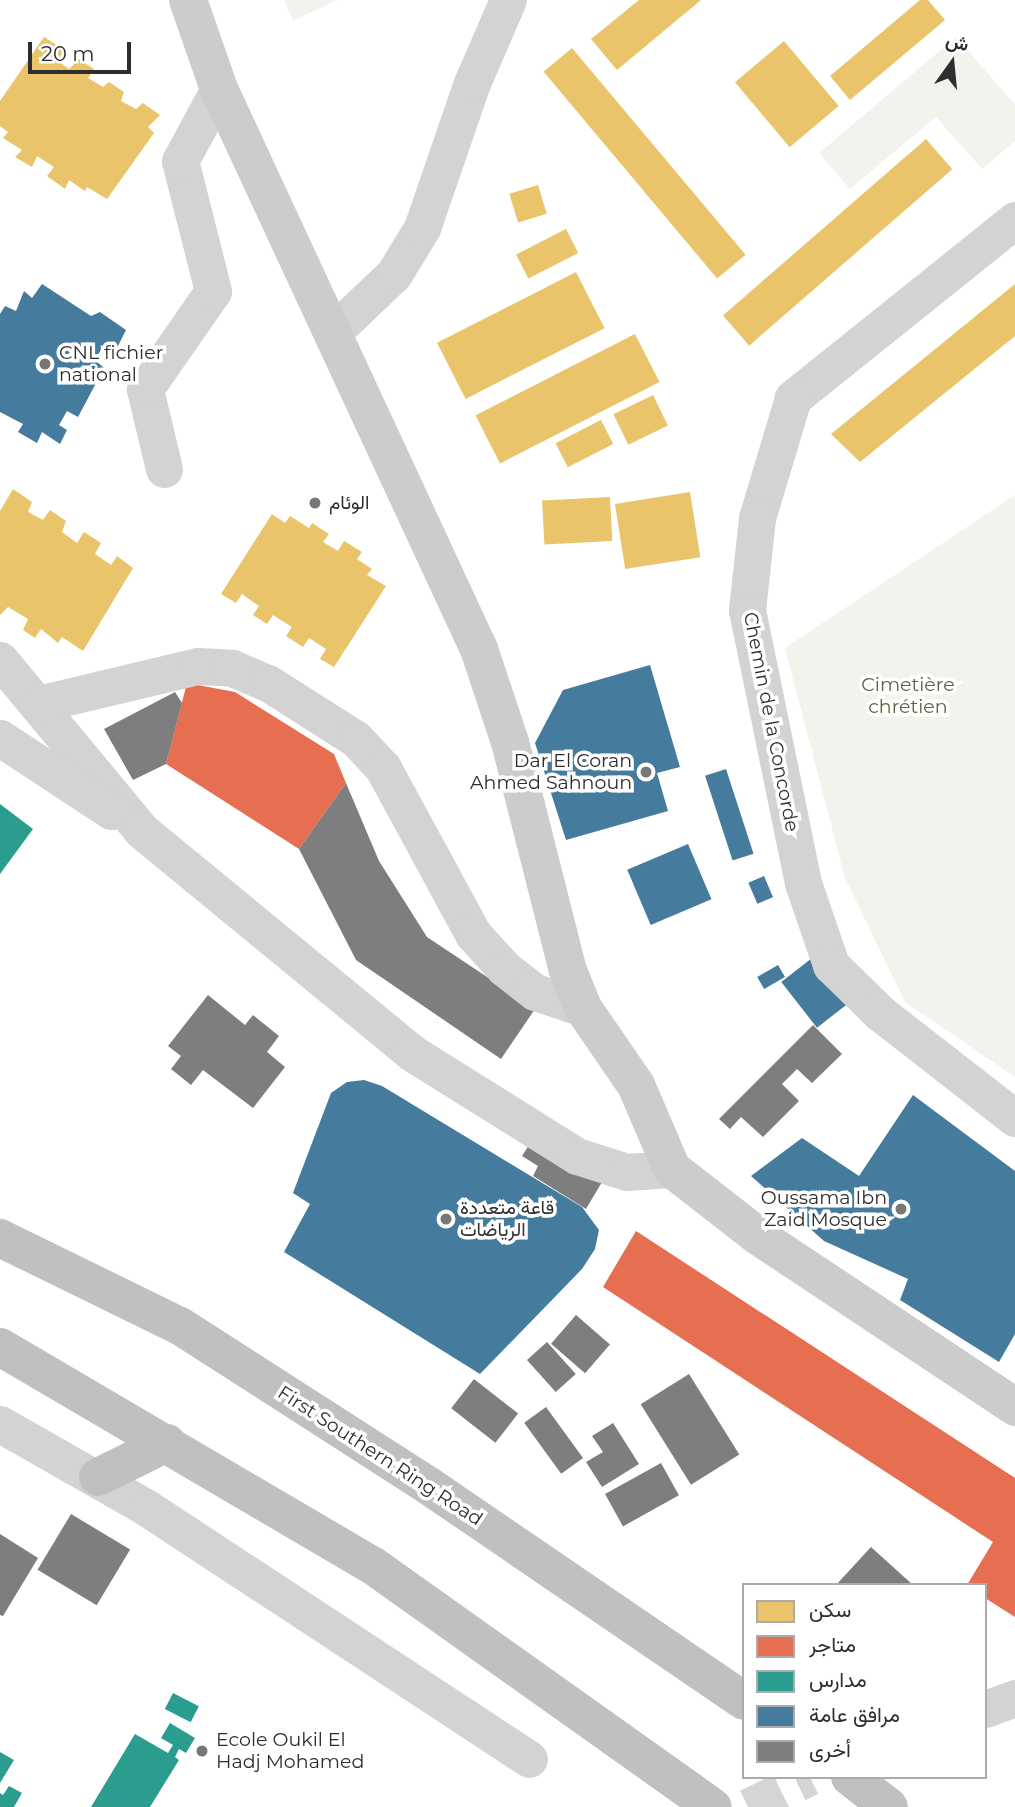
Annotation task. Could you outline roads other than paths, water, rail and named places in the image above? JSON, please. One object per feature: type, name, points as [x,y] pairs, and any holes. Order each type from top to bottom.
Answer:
[{"type":"highway","name":"First Southern Ring Road","points":[[0,1238],[180,1326],[429,1486],[742,1700]]},
{"type":"highway","points":[[0,1347],[372,1565],[713,1807]]},
{"type":"highway","points":[[98,1477],[167,1443]]},
{"type":"highway","points":[[853,1779],[889,1807]]},
{"type":"street","points":[[188,0],[219,89],[480,649],[510,742],[567,968],[583,1008],[636,1085],[672,1169],[758,1236],[1015,1407]]},
{"type":"street","points":[[333,332],[394,274],[422,228],[472,83],[508,0]]},
{"type":"street","points":[[164,469],[145,389],[213,290],[180,162],[219,89]]},
{"type":"street","name":"Chemin de la Concorde","points":[[1015,220],[793,398],[757,518],[747,610],[803,883],[831,965],[880,1013],[1015,1118]]},
{"type":"street","points":[[0,660],[142,831]]},
{"type":"street","points":[[38,704],[198,666],[232,668],[268,683],[356,740],[383,768],[473,934],[504,968],[535,992],[583,1008]]},
{"type":"street","points":[[0,738],[142,831],[412,1053],[577,1156],[627,1172],[672,1169]]},
{"type":"street","points":[[0,1424],[98,1477],[529,1759]]},
{"type":"street","points":[[987,1708],[1015,1698]]},
{"type":"tunnel","points":[[748,1807],[806,1779]]},
{"type":"place","name":"CNL fichier national","points":[[45,364]]},
{"type":"place","name":"الوئام","points":[[315,503]]},
{"type":"place","name":"Dar El Coran Ahmed Sahnoun","points":[[646,772]]},
{"type":"place","name":"Oussama Ibn Zaid Mosque","points":[[901,1209]]},
{"type":"place","name":"قاعة متعددة الرياضات","points":[[446,1219]]},
{"type":"place","name":"Ecole Oukil El Hadj Mohamed","points":[[202,1751]]},
{"type":"park label","name":"Cimetière chrétien","points":[[908,696]]}]
